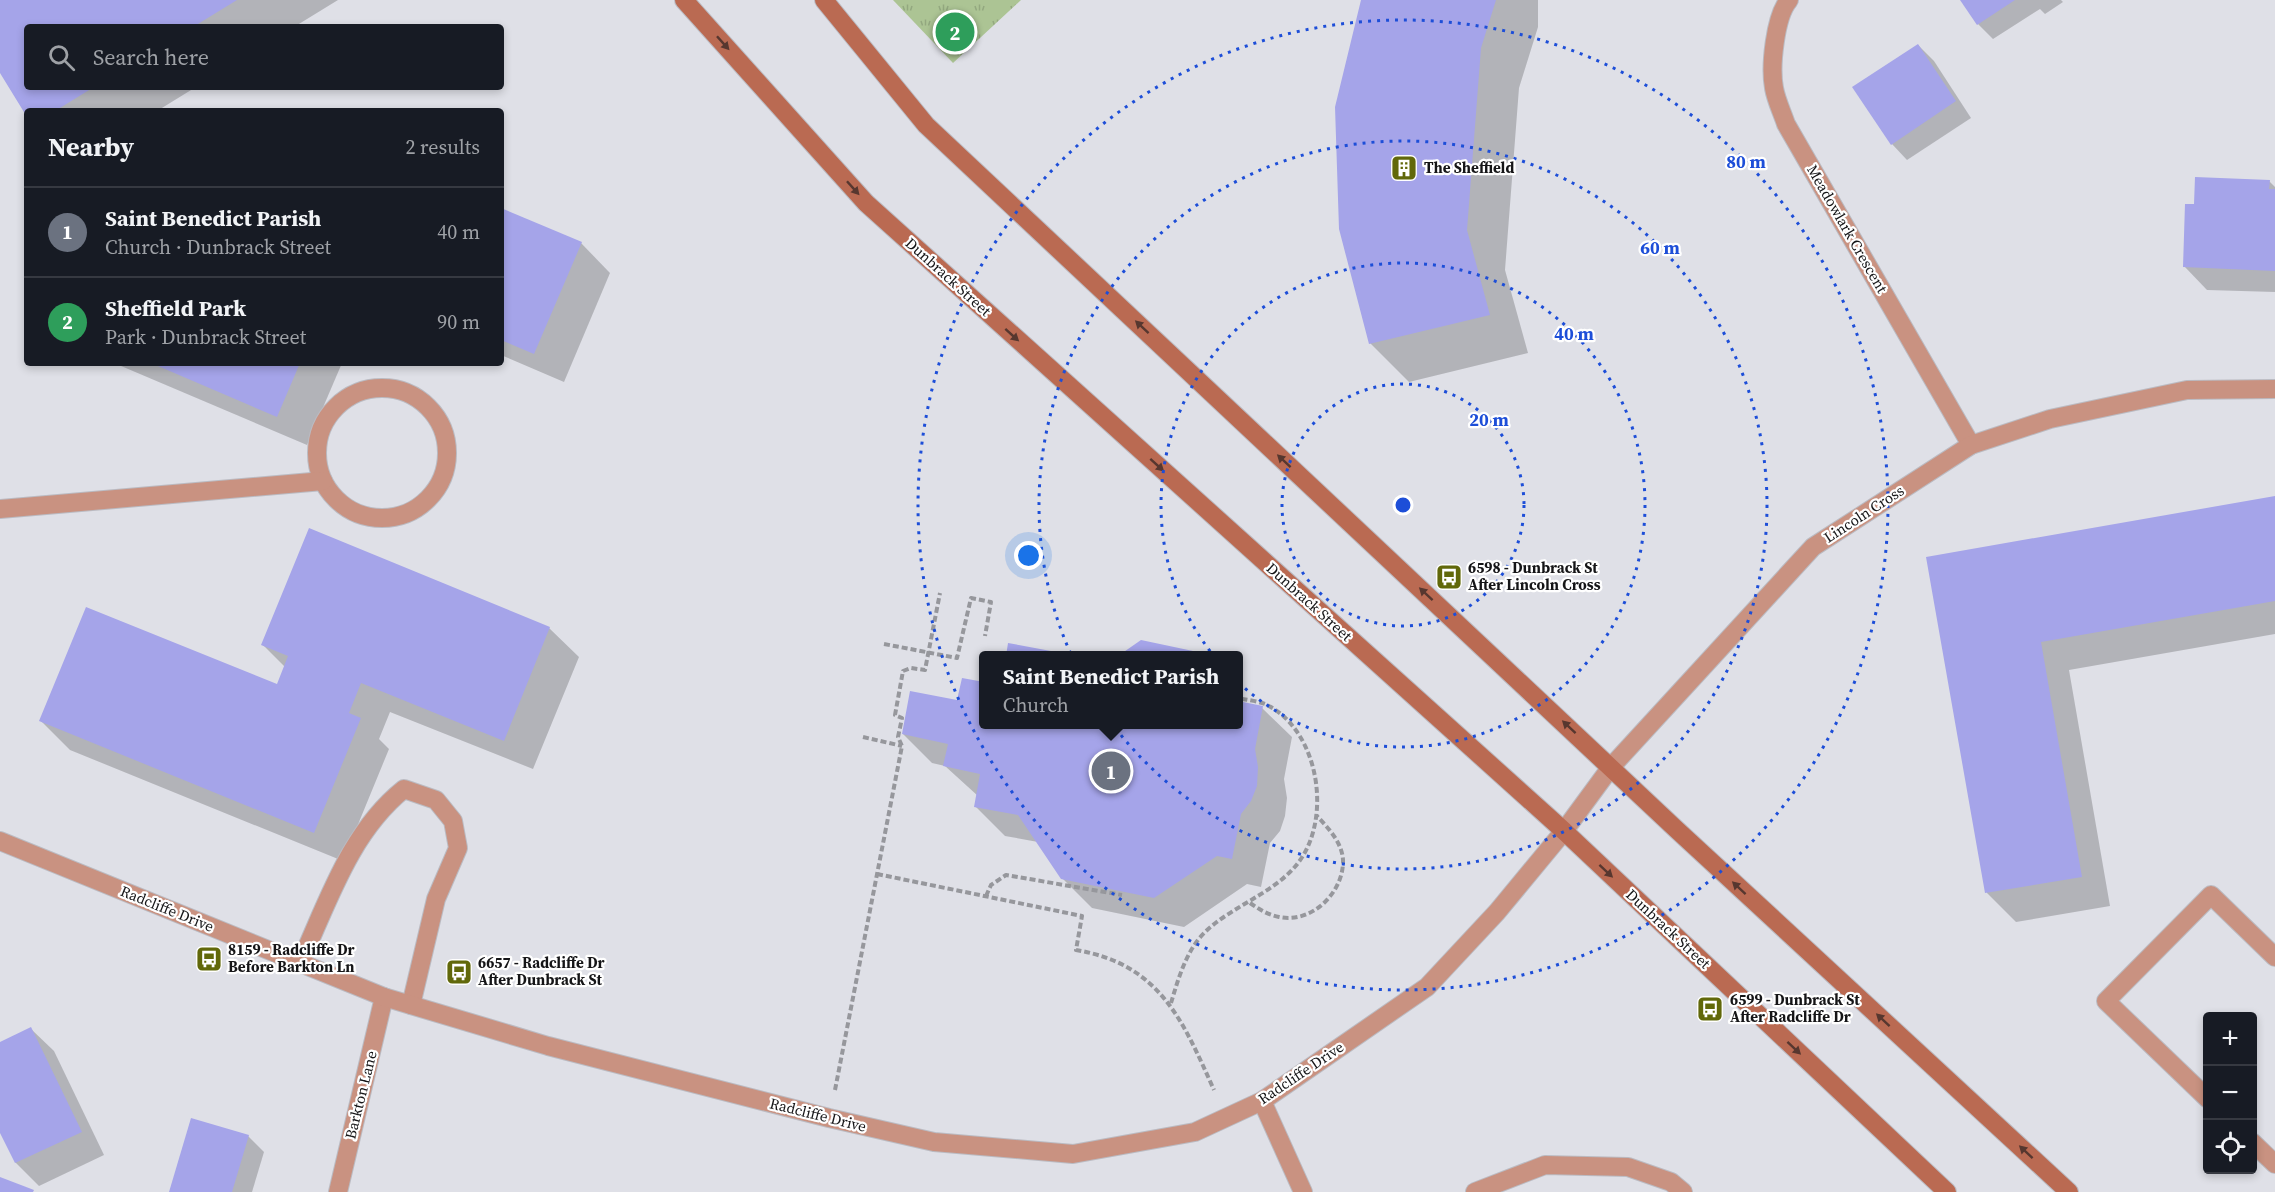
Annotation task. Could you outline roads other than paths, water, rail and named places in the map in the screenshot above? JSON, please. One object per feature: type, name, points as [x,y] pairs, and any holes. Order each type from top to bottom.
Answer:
[{"type":"main road","name":"Dunbrack Street","points":[[684,0],[867,203],[1564,831],[1947,1192]]},
{"type":"main road","points":[[824,0],[926,125],[1611,767],[2069,1192]]},
{"type":"street","name":"Meadowlark Crescent","points":[[1789,0],[1784,6],[1775,44],[1774,76],[1774,87],[1786,124],[1971,445]]},
{"type":"street","points":[[374,389],[404,393],[430,408],[441,425],[447,445],[446,465],[439,485],[427,501],[410,512],[390,518],[360,514],[334,498],[323,481],[317,462],[318,441],[325,422],[337,406],[354,394],[374,389]]},
{"type":"street","name":"Lincoln Cross","points":[[1564,831],[1611,767],[1813,547],[1971,445],[2050,419],[2187,390],[2275,389]]},
{"type":"street","points":[[0,509],[323,481]]},
{"type":"street","points":[[300,963],[359,837],[384,804],[404,789],[436,800],[453,821],[458,848],[436,899],[411,1005]]},
{"type":"street","name":"Radcliffe Drive","points":[[0,841],[384,997],[548,1046],[830,1118],[934,1142],[1073,1154],[1195,1132],[1262,1101],[1427,987],[1497,912],[1564,831]]},
{"type":"street","points":[[2203,1094],[2106,1001],[2211,895],[2275,957]]},
{"type":"street","name":"Barkton Lane","points":[[338,1192],[384,997]]},
{"type":"street","points":[[1262,1101],[1303,1192]]},
{"type":"street","points":[[2257,1146],[2275,1164]]},
{"type":"street","points":[[1475,1192],[1545,1166],[1628,1167],[1671,1182],[1683,1192]]},
{"type":"place","name":"Sheffield Park","points":[[955,32]]},
{"type":"place","name":"The Sheffield","points":[[1404,168]]},
{"type":"place","name":"6598 - Dunbrack St After Lincoln Cross","points":[[1449,577]]},
{"type":"place","name":"Saint Benedict Parish","points":[[1111,771]]},
{"type":"place","name":"8159 - Radcliffe Dr Before Barkton Ln","points":[[209,959]]},
{"type":"place","name":"6657 - Radcliffe Dr After Dunbrack St","points":[[459,972]]},
{"type":"place","name":"6599 - Dunbrack St After Radcliffe Dr","points":[[1710,1009]]}]
